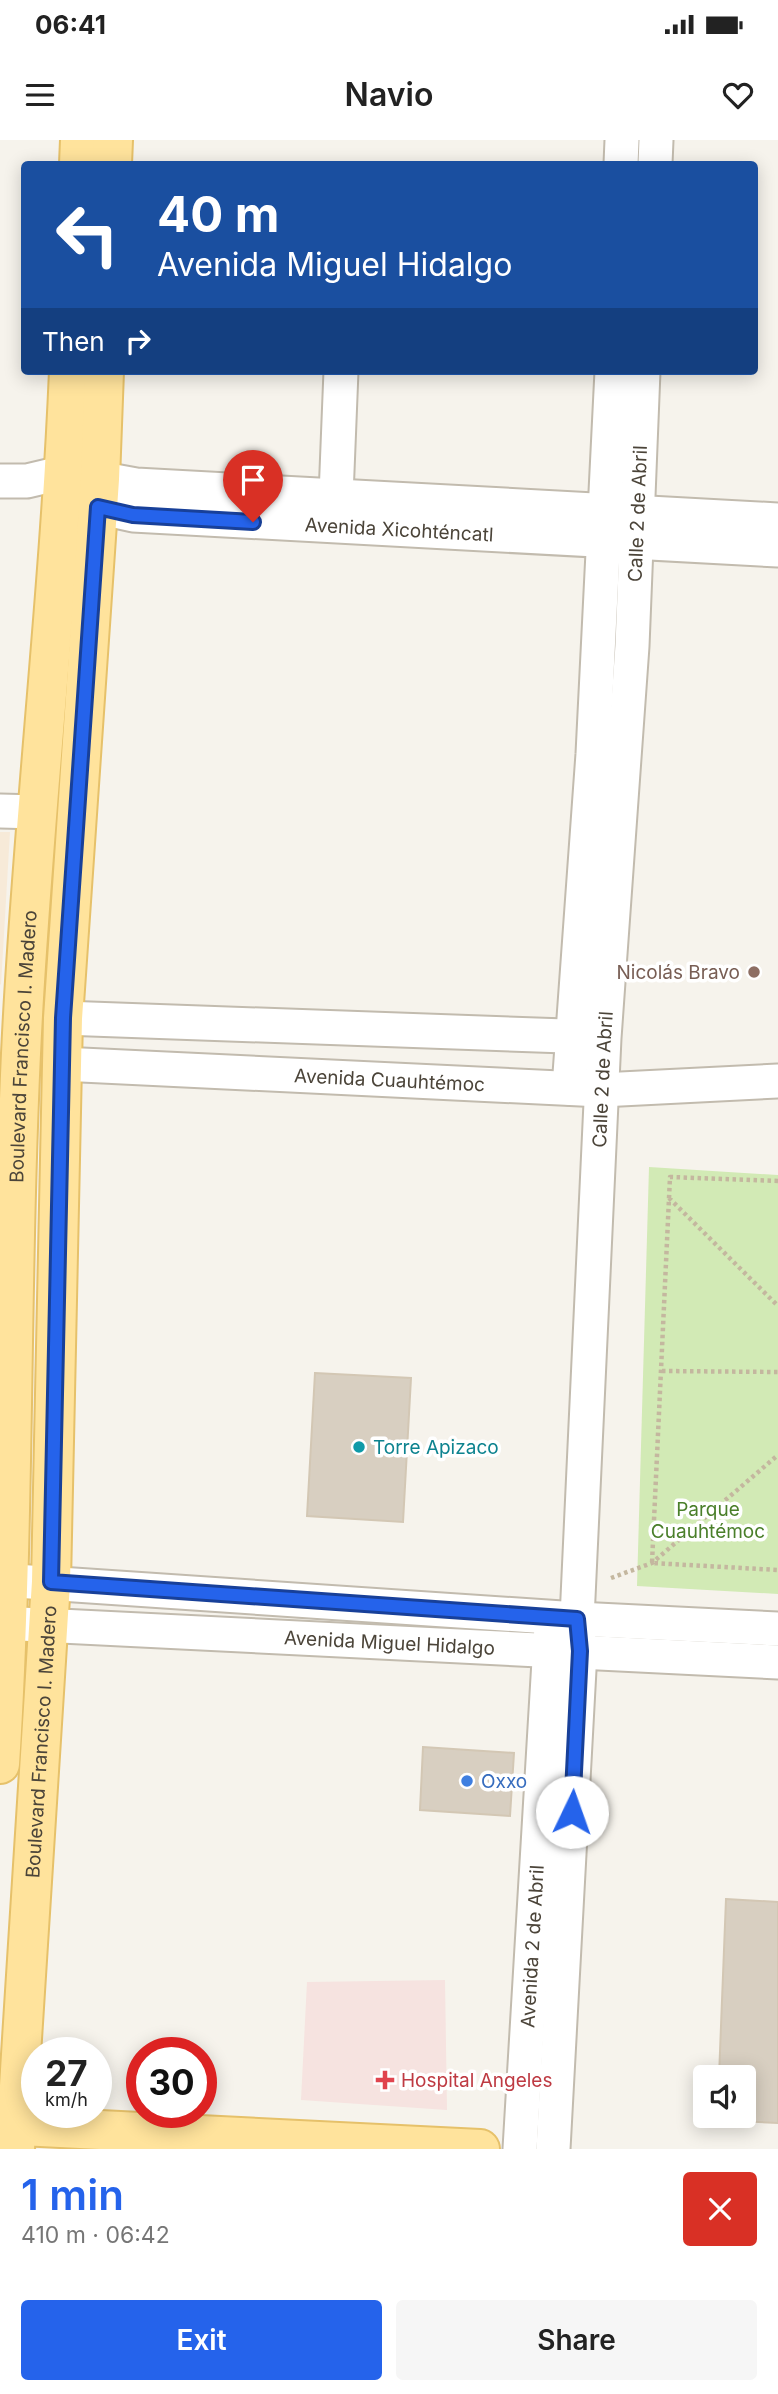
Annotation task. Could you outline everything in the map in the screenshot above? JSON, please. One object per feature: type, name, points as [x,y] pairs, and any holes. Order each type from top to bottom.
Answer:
[{"type":"main road","points":[[79,161],[80,140]]},
{"type":"main road","points":[[111,161],[113,140]]},
{"type":"main road","name":"Boulevard Francisco I. Madero","points":[[10,2133],[51,1582],[61,1064],[82,489],[69,375]]},
{"type":"main road","name":"Boulevard Francisco I. Madero","points":[[0,1765],[12,1016],[82,489],[103,375]]},
{"type":"main road","points":[[12,1016],[63,1018]]},
{"type":"main road","name":"Avenida Cuauhtémoc","points":[[11,1062],[61,1064]]},
{"type":"main road","points":[[10,2133],[270,2144],[481,2149]]},
{"type":"street","points":[[621,161],[622,140]]},
{"type":"street","points":[[655,161],[656,140]]},
{"type":"street","points":[[337,495],[341,375]]},
{"type":"street","name":"Calle 2 de Abril","points":[[569,1088],[588,1036],[616,646],[619,526],[612,375]]},
{"type":"street","name":"Calle 2 de Abril","points":[[619,526],[642,375]]},
{"type":"street","name":"Avenida Xicohténcatl","points":[[13,481],[82,489],[133,515],[279,508],[619,526],[778,520]]},
{"type":"street","name":"Avenida Xicohténcatl","points":[[279,508],[337,495],[447,517]]},
{"type":"street","name":"Avenida Xicohténcatl","points":[[619,526],[778,550]]},
{"type":"street","points":[[0,811],[38,812]]},
{"type":"street","points":[[63,1018],[588,1036]]},
{"type":"street","name":"Calle 2 de Abril","points":[[567,1625],[601,1090],[588,1036]]},
{"type":"street","name":"Avenida Cuauhtémoc","points":[[61,1064],[601,1090],[778,1081]]},
{"type":"street","name":"Avenida Miguel Hidalgo","points":[[5,1580],[347,1603],[567,1625],[778,1662]]},
{"type":"street","points":[[346,1639],[347,1603]]},
{"type":"street","name":"Avenida Miguel Hidalgo","points":[[4,1623],[346,1639],[567,1625],[778,1629]]},
{"type":"street","name":"Avenida 2 de Abril","points":[[520,2149],[546,1976],[567,1625]]},
{"type":"street","name":"Avenida 2 de Abril","points":[[546,1976],[553,2149]]},
{"type":"path","points":[[652,1563],[670,1177],[778,1181]]},
{"type":"path","points":[[669,1198],[778,1306]]},
{"type":"path","points":[[662,1371],[778,1372]]},
{"type":"path","points":[[567,1625],[652,1563],[778,1455]]},
{"type":"path","points":[[652,1563],[778,1570]]},
{"type":"shaded area","points":[[0,832],[10,832],[1,985],[0,984]]},
{"type":"shaded area","points":[[445,1980],[447,2110],[301,2100],[307,1982]]},
{"type":"green space","name":"Parque Cuauhtémoc","points":[[649,1167],[778,1175],[778,1594],[637,1586]]},
{"type":"building","name":"Torre Apizaco","points":[[315,1373],[411,1378],[403,1522],[307,1516]]},
{"type":"building","name":"Oxxo","points":[[423,1747],[514,1753],[510,1816],[420,1810]]},
{"type":"building","points":[[726,1899],[778,1902],[778,2123],[756,2122],[756,2065],[719,2065]]},
{"type":"place","name":"Nicolás Bravo","points":[[754,972]]},
{"type":"place","name":"Torre Apizaco","points":[[359,1447]]},
{"type":"place","name":"Oxxo","points":[[467,1781]]},
{"type":"place","name":"Hospital Angeles","points":[[385,2080]]},
{"type":"route","points":[[253,522],[133,515],[98,507],[63,1018],[51,1582],[577,1619],[580,1651],[572,1812]]}]
